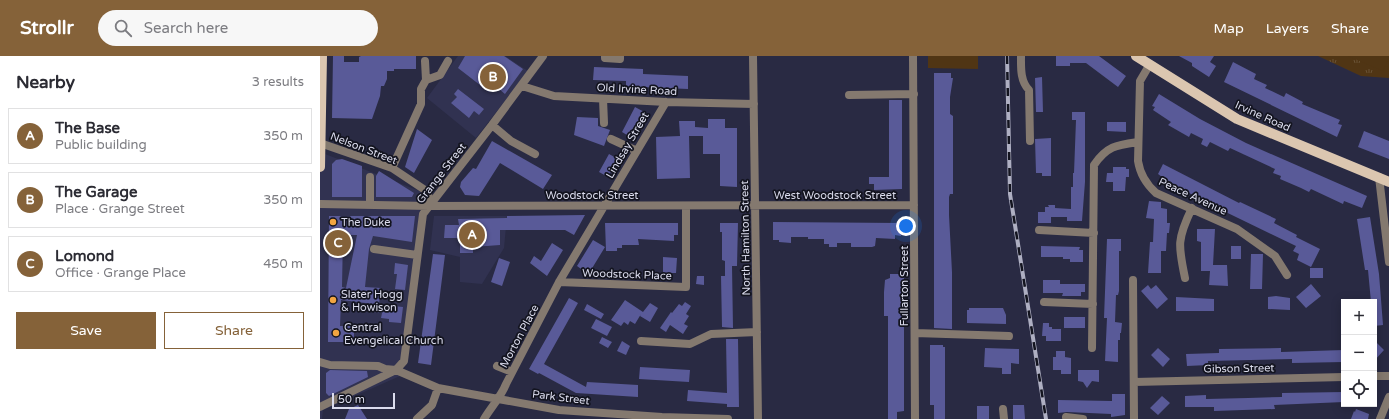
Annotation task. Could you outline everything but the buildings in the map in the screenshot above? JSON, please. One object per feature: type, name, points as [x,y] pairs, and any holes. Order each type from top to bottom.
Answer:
[{"type":"main road","name":"Irvine Road","points":[[1136,56],[1237,119],[1389,182]]},
{"type":"main road","points":[[320,167],[322,62]]},
{"type":"street","name":"Grange Street","points":[[396,370],[404,361],[423,214],[522,86],[543,56]]},
{"type":"street","points":[[606,56],[605,58],[620,59],[620,56]]},
{"type":"street","name":"North Hamilton Street","points":[[753,56],[758,419]]},
{"type":"street","name":"Fullarton Street","points":[[913,56],[915,419]]},
{"type":"street","points":[[1021,56],[1021,71],[1024,86],[1029,90],[1030,141]]},
{"type":"street","points":[[392,168],[400,146],[419,109],[421,89],[426,80],[425,61]]},
{"type":"street","points":[[426,80],[440,75],[448,61]]},
{"type":"street","name":"Peace Avenue","points":[[1150,64],[1140,81],[1138,166],[1146,182],[1156,192],[1237,229],[1275,256],[1287,275]]},
{"type":"street","name":"Old Irvine Road","points":[[522,86],[554,96],[666,102],[754,104]]},
{"type":"street","points":[[850,95],[914,94]]},
{"type":"street","points":[[604,99],[604,123]]},
{"type":"street","name":"Lindsay Street","points":[[559,282],[666,102]]},
{"type":"street","points":[[492,125],[511,141],[535,154]]},
{"type":"street","points":[[611,139],[637,151]]},
{"type":"street","points":[[1092,348],[1094,164],[1101,154],[1114,146],[1138,142]]},
{"type":"street","name":"Nelson Street","points":[[320,143],[392,168],[428,192],[429,206]]},
{"type":"street","points":[[370,176],[370,205]]},
{"type":"street","points":[[1379,177],[1389,262]]},
{"type":"street","name":"Woodstock Street","points":[[320,204],[429,206],[755,206]]},
{"type":"street","name":"West Woodstock Street","points":[[755,206],[914,205]]},
{"type":"street","name":"Woodstock Place","points":[[559,282],[686,287],[686,206]]},
{"type":"street","points":[[1186,278],[1179,253],[1181,231],[1192,208]]},
{"type":"street","points":[[1039,230],[1094,233]]},
{"type":"street","points":[[374,249],[417,255]]},
{"type":"street","points":[[1133,280],[1134,419]]},
{"type":"street","name":"Morton Place","points":[[484,419],[501,396],[559,282]]},
{"type":"street","points":[[1044,302],[1093,304]]},
{"type":"street","points":[[641,341],[690,344],[710,334],[757,332]]},
{"type":"street","points":[[915,333],[1009,336]]},
{"type":"street","name":"Park Street","points":[[320,362],[330,365],[378,366],[396,370],[438,388],[497,400],[559,410],[662,417],[728,419]]},
{"type":"street","points":[[497,366],[512,372]]},
{"type":"street","points":[[320,406],[396,370]]},
{"type":"street","points":[[1377,376],[1389,376]]},
{"type":"street","name":"Gibson Street","points":[[1134,382],[1341,377]]},
{"type":"street","points":[[417,419],[432,405],[438,388]]},
{"type":"street","points":[[1380,419],[1389,397]]},
{"type":"street","points":[[1003,408],[1004,419]]},
{"type":"street","points":[[1066,417],[1083,419]]},
{"type":"shaded area","points":[[458,56],[505,56],[528,71],[476,138],[427,98]]},
{"type":"shaded area","points":[[320,152],[422,192],[400,376],[323,410],[322,419],[320,419]]},
{"type":"shaded area","points":[[434,216],[507,216],[504,248],[482,284],[460,282],[460,257],[430,250]]},
{"type":"green space","points":[[928,56],[978,56],[978,69],[928,68]]},
{"type":"green space","points":[[1318,56],[1389,56],[1389,78],[1361,76]]},
{"type":"green space","points":[[1348,56],[1389,56],[1389,57],[1383,71]]},
{"type":"railway","points":[[1007,56],[1010,194],[1046,419]]},
{"type":"place","name":"The Garage","points":[[493,77]]},
{"type":"place","name":"The Duke","points":[[333,222]]},
{"type":"place","name":"The Base","points":[[472,235]]},
{"type":"place","name":"Lomond","points":[[338,243]]},
{"type":"place","name":"Slater Hogg & Howison","points":[[333,300]]},
{"type":"place","name":"Central Evengelical Church","points":[[336,333]]}]
